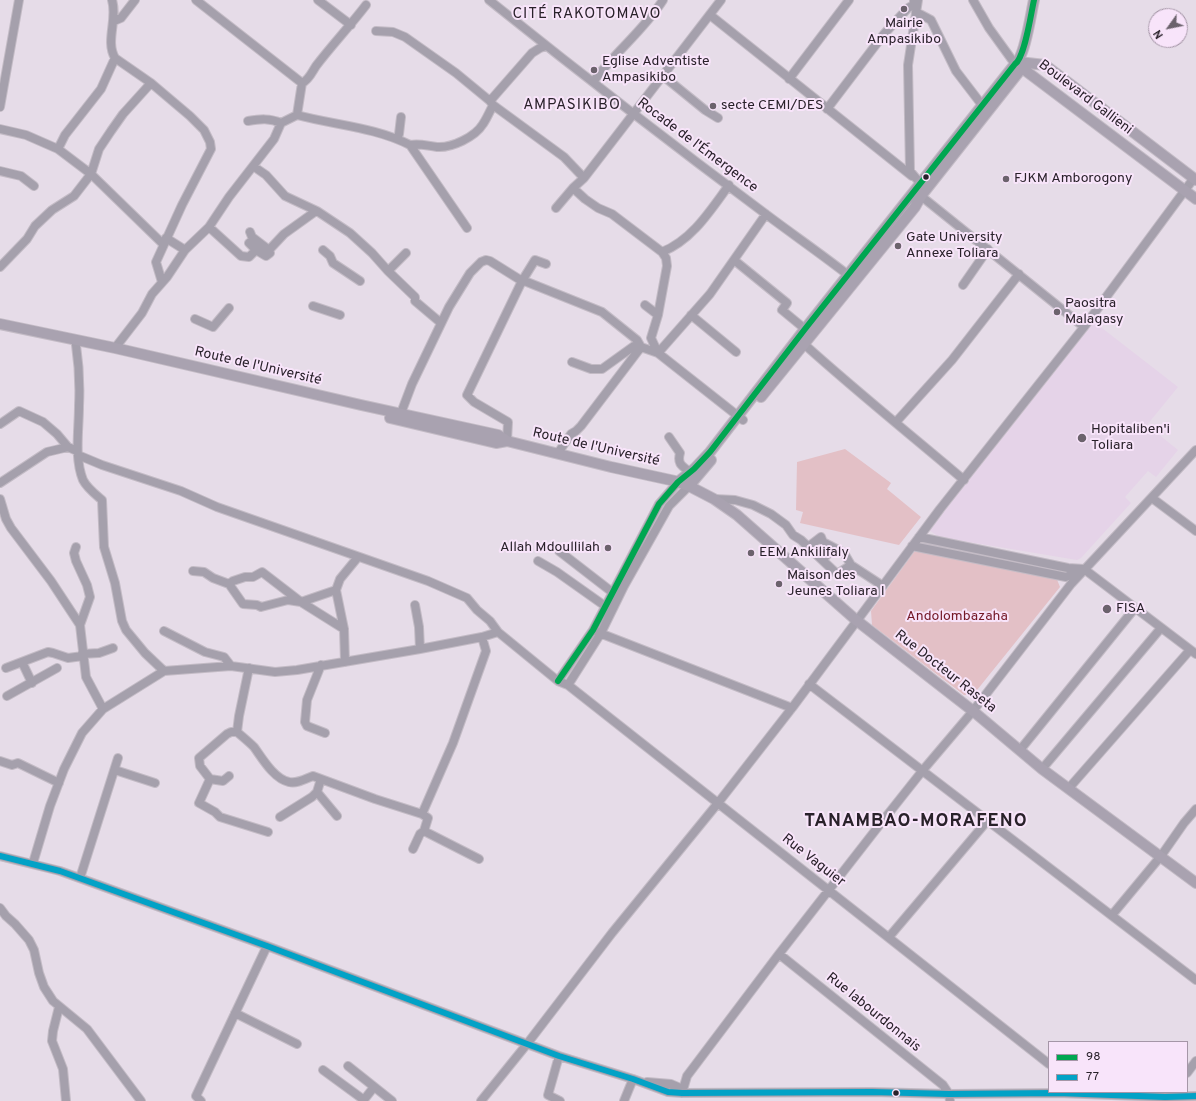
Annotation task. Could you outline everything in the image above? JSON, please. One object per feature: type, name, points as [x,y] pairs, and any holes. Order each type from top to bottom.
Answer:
[{"type":"main road","points":[[689,486],[740,419],[805,329],[915,207],[921,196],[1019,65],[1034,0]]},
{"type":"main road","points":[[678,482],[710,452],[804,344],[920,183],[982,105],[1019,65]]},
{"type":"main road","name":"Boulevard Gallieni","points":[[1019,65],[1045,65],[1195,179]]},
{"type":"main road","name":"Boulevard Gallieni","points":[[1019,65],[1196,199]]},
{"type":"main road","name":"Route de l'Université","points":[[0,324],[115,348],[498,435],[507,442]]},
{"type":"main road","name":"Route de l'Université","points":[[0,329],[76,345],[496,443],[507,442],[678,482]]},
{"type":"main road","name":"Rue Docteur Raseta","points":[[678,482],[714,499],[737,516],[856,620],[973,711],[1042,769],[1196,883]]},
{"type":"street","points":[[0,103],[19,0]]},
{"type":"street","points":[[112,0],[114,21],[110,47],[115,58],[150,83],[190,116],[204,130],[210,142],[211,149],[182,205],[156,262],[162,282]]},
{"type":"street","points":[[114,21],[121,18],[134,0]]},
{"type":"street","points":[[196,0],[302,83]]},
{"type":"street","points":[[318,0],[351,26]]},
{"type":"street","name":"Rocade de l'Émergence","points":[[489,0],[633,114],[661,133],[728,186],[852,278]]},
{"type":"street","points":[[593,82],[651,17],[664,0]]},
{"type":"street","points":[[556,208],[573,188],[584,178],[721,0]]},
{"type":"street","points":[[789,79],[850,0]]},
{"type":"street","points":[[973,0],[989,28],[1019,65]]},
{"type":"street","points":[[827,109],[884,34],[916,1]]},
{"type":"street","points":[[916,1],[916,12],[908,65],[910,171],[920,183],[921,196],[1084,326]]},
{"type":"street","points":[[297,115],[302,83],[305,82],[316,66],[351,26],[366,5]]},
{"type":"street","points":[[916,12],[931,20],[956,71],[982,105]]},
{"type":"street","points":[[710,15],[920,183]]},
{"type":"street","points":[[376,31],[392,32],[405,37],[456,73],[492,103],[564,157],[584,178]]},
{"type":"street","points":[[410,145],[417,144],[445,147],[464,140],[475,133],[483,125],[492,103],[532,53],[546,46]]},
{"type":"street","points":[[58,149],[65,135],[101,89],[115,58]]},
{"type":"street","points":[[662,75],[705,110],[718,118]]},
{"type":"street","points":[[0,267],[52,210],[74,196],[91,174],[99,149],[111,131],[150,83]]},
{"type":"street","points":[[115,348],[142,313],[152,294],[167,277],[186,250],[209,227],[274,139],[281,124],[297,115],[379,133],[410,145],[467,228]]},
{"type":"street","points":[[397,139],[401,117]]},
{"type":"street","points":[[248,121],[262,119],[273,120],[281,124]]},
{"type":"street","points":[[0,130],[26,135],[58,149],[91,174],[165,241],[186,250]]},
{"type":"street","points":[[253,166],[270,179],[285,196],[316,211],[350,233],[415,297],[415,301],[441,323]]},
{"type":"street","points":[[0,171],[22,176],[34,186]]},
{"type":"street","points":[[481,1101],[527,1044],[612,933],[718,803],[792,708],[856,620],[912,546],[920,538],[940,509],[1084,326],[1184,190],[1195,179]]},
{"type":"street","points":[[662,252],[684,239],[701,224],[728,186]]},
{"type":"street","points":[[573,188],[598,208],[612,214],[662,252],[666,258],[667,266],[652,338],[658,353]]},
{"type":"street","points":[[249,243],[256,250],[266,256],[270,253],[269,250],[284,234],[316,211]]},
{"type":"street","points":[[658,353],[710,294],[766,214]]},
{"type":"street","points":[[209,227],[244,258],[248,257],[256,250]]},
{"type":"street","points":[[250,232],[252,237],[269,250]]},
{"type":"street","points":[[323,250],[330,256],[333,263],[360,281]]},
{"type":"street","points":[[963,285],[988,250]]},
{"type":"street","points":[[388,271],[406,253]]},
{"type":"street","points":[[401,414],[412,384],[449,307],[470,273],[481,262],[486,260],[522,280],[602,312],[637,340],[640,348]]},
{"type":"street","points":[[507,442],[508,422],[474,402],[467,395],[522,280],[535,260],[546,264]]},
{"type":"street","points":[[734,260],[787,303],[782,310],[805,329]]},
{"type":"street","points":[[896,422],[952,360],[1019,274]]},
{"type":"street","points":[[645,305],[658,315]]},
{"type":"street","points":[[313,306],[340,316]]},
{"type":"street","points":[[195,319],[213,327],[229,308]]},
{"type":"street","points":[[691,315],[736,352]]},
{"type":"street","points":[[804,344],[875,406],[964,480]]},
{"type":"street","points":[[76,345],[78,358],[79,406],[77,453],[83,480],[89,489],[102,500],[104,547],[115,583],[122,621],[126,630],[145,653],[164,671]]},
{"type":"street","points":[[572,362],[591,369],[602,369],[634,346],[658,353],[740,419]]},
{"type":"street","points":[[558,453],[571,434],[576,432],[582,426],[640,348]]},
{"type":"street","points":[[0,424],[19,411],[43,422],[57,434],[68,447],[47,452],[0,483]]},
{"type":"street","points":[[669,437],[680,453],[678,459],[680,464],[690,472]]},
{"type":"street","name":"Rue Vaguier","points":[[68,447],[102,465],[180,491],[216,507],[428,581],[467,598],[477,610],[490,621],[498,632],[558,681],[568,685],[1048,1063]]},
{"type":"street","points":[[682,1094],[687,1076],[779,954],[923,770],[973,711],[1071,584],[1196,450]]},
{"type":"street","points":[[558,681],[597,632],[605,606],[659,504],[678,482]]},
{"type":"street","points":[[568,685],[669,506],[689,486]]},
{"type":"street","points":[[1152,498],[1196,531]]},
{"type":"street","points":[[0,499],[6,518],[12,528],[51,581],[80,625]]},
{"type":"street","points":[[714,499],[735,500],[759,508],[771,514],[786,525],[793,535],[837,574],[851,565]]},
{"type":"street","points":[[808,547],[821,536],[823,542],[844,553],[851,565],[883,586]]},
{"type":"street","points":[[920,538],[1068,568],[1084,569],[1193,652],[1069,788]]},
{"type":"street","points":[[912,546],[1066,577],[1084,569]]},
{"type":"street","points":[[76,547],[74,553],[76,561],[87,585],[90,597],[80,625],[86,677],[102,709]]},
{"type":"street","points":[[822,560],[834,548]]},
{"type":"street","points":[[559,551],[612,592]]},
{"type":"street","points":[[345,662],[344,629],[336,590],[340,579],[358,557]]},
{"type":"street","points":[[538,561],[557,572],[605,606]]},
{"type":"street","points":[[193,572],[204,572],[213,578],[229,584],[243,604],[258,605],[260,607],[288,600],[301,602],[336,590]]},
{"type":"street","points":[[229,584],[245,577],[253,577],[262,572],[301,602],[344,629]]},
{"type":"street","points":[[415,605],[419,627],[420,649]]},
{"type":"street","points":[[1020,750],[1135,608]]},
{"type":"street","points":[[1042,769],[1161,628]]},
{"type":"street","points":[[164,630],[205,652],[224,657],[231,666]]},
{"type":"street","points":[[33,863],[64,769],[82,733],[102,709],[164,671],[231,666],[275,672],[296,670],[420,649],[482,637],[498,632]]},
{"type":"street","points":[[597,632],[792,708]]},
{"type":"street","points":[[422,814],[453,743],[486,651],[482,637]]},
{"type":"street","points":[[6,668],[48,652],[68,658],[99,653],[113,648]]},
{"type":"street","points":[[22,662],[32,683]]},
{"type":"street","points":[[321,665],[307,700],[305,722],[307,726],[325,733]]},
{"type":"street","points":[[7,696],[57,668]]},
{"type":"street","points":[[237,732],[238,716],[249,668]]},
{"type":"street","points":[[809,684],[1196,980]]},
{"type":"street","points":[[229,776],[223,781],[210,779],[200,766],[199,758],[227,734],[237,732],[252,746],[270,769],[282,779],[289,782],[298,782],[313,776],[375,799],[422,814],[428,818],[424,831],[420,834],[413,848]]},
{"type":"street","points":[[80,878],[118,758]]},
{"type":"street","points":[[0,762],[12,765],[18,763],[59,783]]},
{"type":"street","points":[[115,770],[155,783]]},
{"type":"street","points":[[210,779],[199,803],[215,812],[220,817],[268,832]]},
{"type":"street","points":[[280,817],[303,803],[317,792],[321,779]]},
{"type":"street","points":[[317,792],[337,816]]},
{"type":"street","points":[[1112,915],[1161,856],[1184,823],[1196,809]]},
{"type":"street","points":[[889,937],[988,820]]},
{"type":"street","points":[[424,831],[479,859]]},
{"type":"street","points":[[1,858],[33,863],[80,878],[267,946],[559,1056],[633,1079],[668,1092],[682,1094],[872,1092],[949,1098],[1058,1097],[1084,1093],[1166,1097],[1196,1096]]},
{"type":"street","points":[[0,908],[29,940],[34,950],[44,987],[59,1007],[87,1029],[141,1101]]},
{"type":"street","points":[[201,1101],[196,1096],[267,946]]},
{"type":"street","name":"Rue labourdonnais","points":[[779,954],[943,1085],[949,1098]]},
{"type":"street","points":[[59,1007],[52,1041],[63,1069],[66,1101]]},
{"type":"street","points":[[235,1013],[297,1044]]},
{"type":"street","points":[[559,1056],[548,1095],[560,1101]]},
{"type":"street","points":[[1188,1072],[1196,1061]]},
{"type":"street","points":[[348,1066],[392,1101]]},
{"type":"street","points":[[323,1070],[363,1100],[374,1087]]},
{"type":"street","points":[[624,1101],[633,1079]]},
{"type":"street","points":[[794,1101],[798,1092]]},
{"type":"street","points":[[872,1092],[879,1101]]},
{"type":"street","points":[[1084,1093],[1094,1101]]},
{"type":"shaded area","name":"Hopitaliben'i Toliara","points":[[1093,321],[1178,387],[1147,425],[1178,450],[1156,477],[1148,471],[1125,497],[1131,503],[1081,558],[1077,560],[939,537],[929,530]]},
{"type":"green space","points":[[845,449],[891,483],[887,489],[921,517],[899,545],[800,523],[803,512],[796,510],[797,462]]},
{"type":"green space","name":"Andolombazaha","points":[[917,548],[1056,577],[1060,587],[973,695],[964,695],[872,625],[871,611]]},
{"type":"transit line","name":"98","points":[[558,681],[593,630],[659,504],[678,482],[694,469],[710,452],[805,329],[1019,60],[1025,44],[1034,0]]},
{"type":"transit line","name":"77","points":[[0,856],[60,871],[267,946],[559,1056],[633,1079],[668,1092],[872,1092],[949,1094],[1058,1093],[1165,1097],[1196,1096]]},
{"type":"place","name":"Mairie Ampasikibo","points":[[904,9]]},
{"type":"place","name":"Eglise Adventiste Ampasikibo","points":[[594,70]]},
{"type":"place","name":"secte CEMI/DES","points":[[713,106]]},
{"type":"place","name":"FJKM Amborogony","points":[[1006,179]]},
{"type":"place","name":"Gate University Annexe Toliara","points":[[898,246]]},
{"type":"place","name":"Paositra Malagasy","points":[[1057,312]]},
{"type":"place","name":"Hopitaliben'i Toliara","points":[[1082,438]]},
{"type":"place","name":"Allah Mdoullilah","points":[[608,548]]},
{"type":"place","name":"EEM Ankilifaly","points":[[751,553]]},
{"type":"place","name":"Maison des Jeunes Toliara I","points":[[779,584]]},
{"type":"place","name":"FISA","points":[[1107,609]]},
{"type":"district","name":"CITÉ RAKOTOMAVO","points":[[587,15]]},
{"type":"district","name":"AMPASIKIBO","points":[[572,106]]},
{"type":"district","name":"TANAMBAO-MORAFENO","points":[[916,822]]}]
